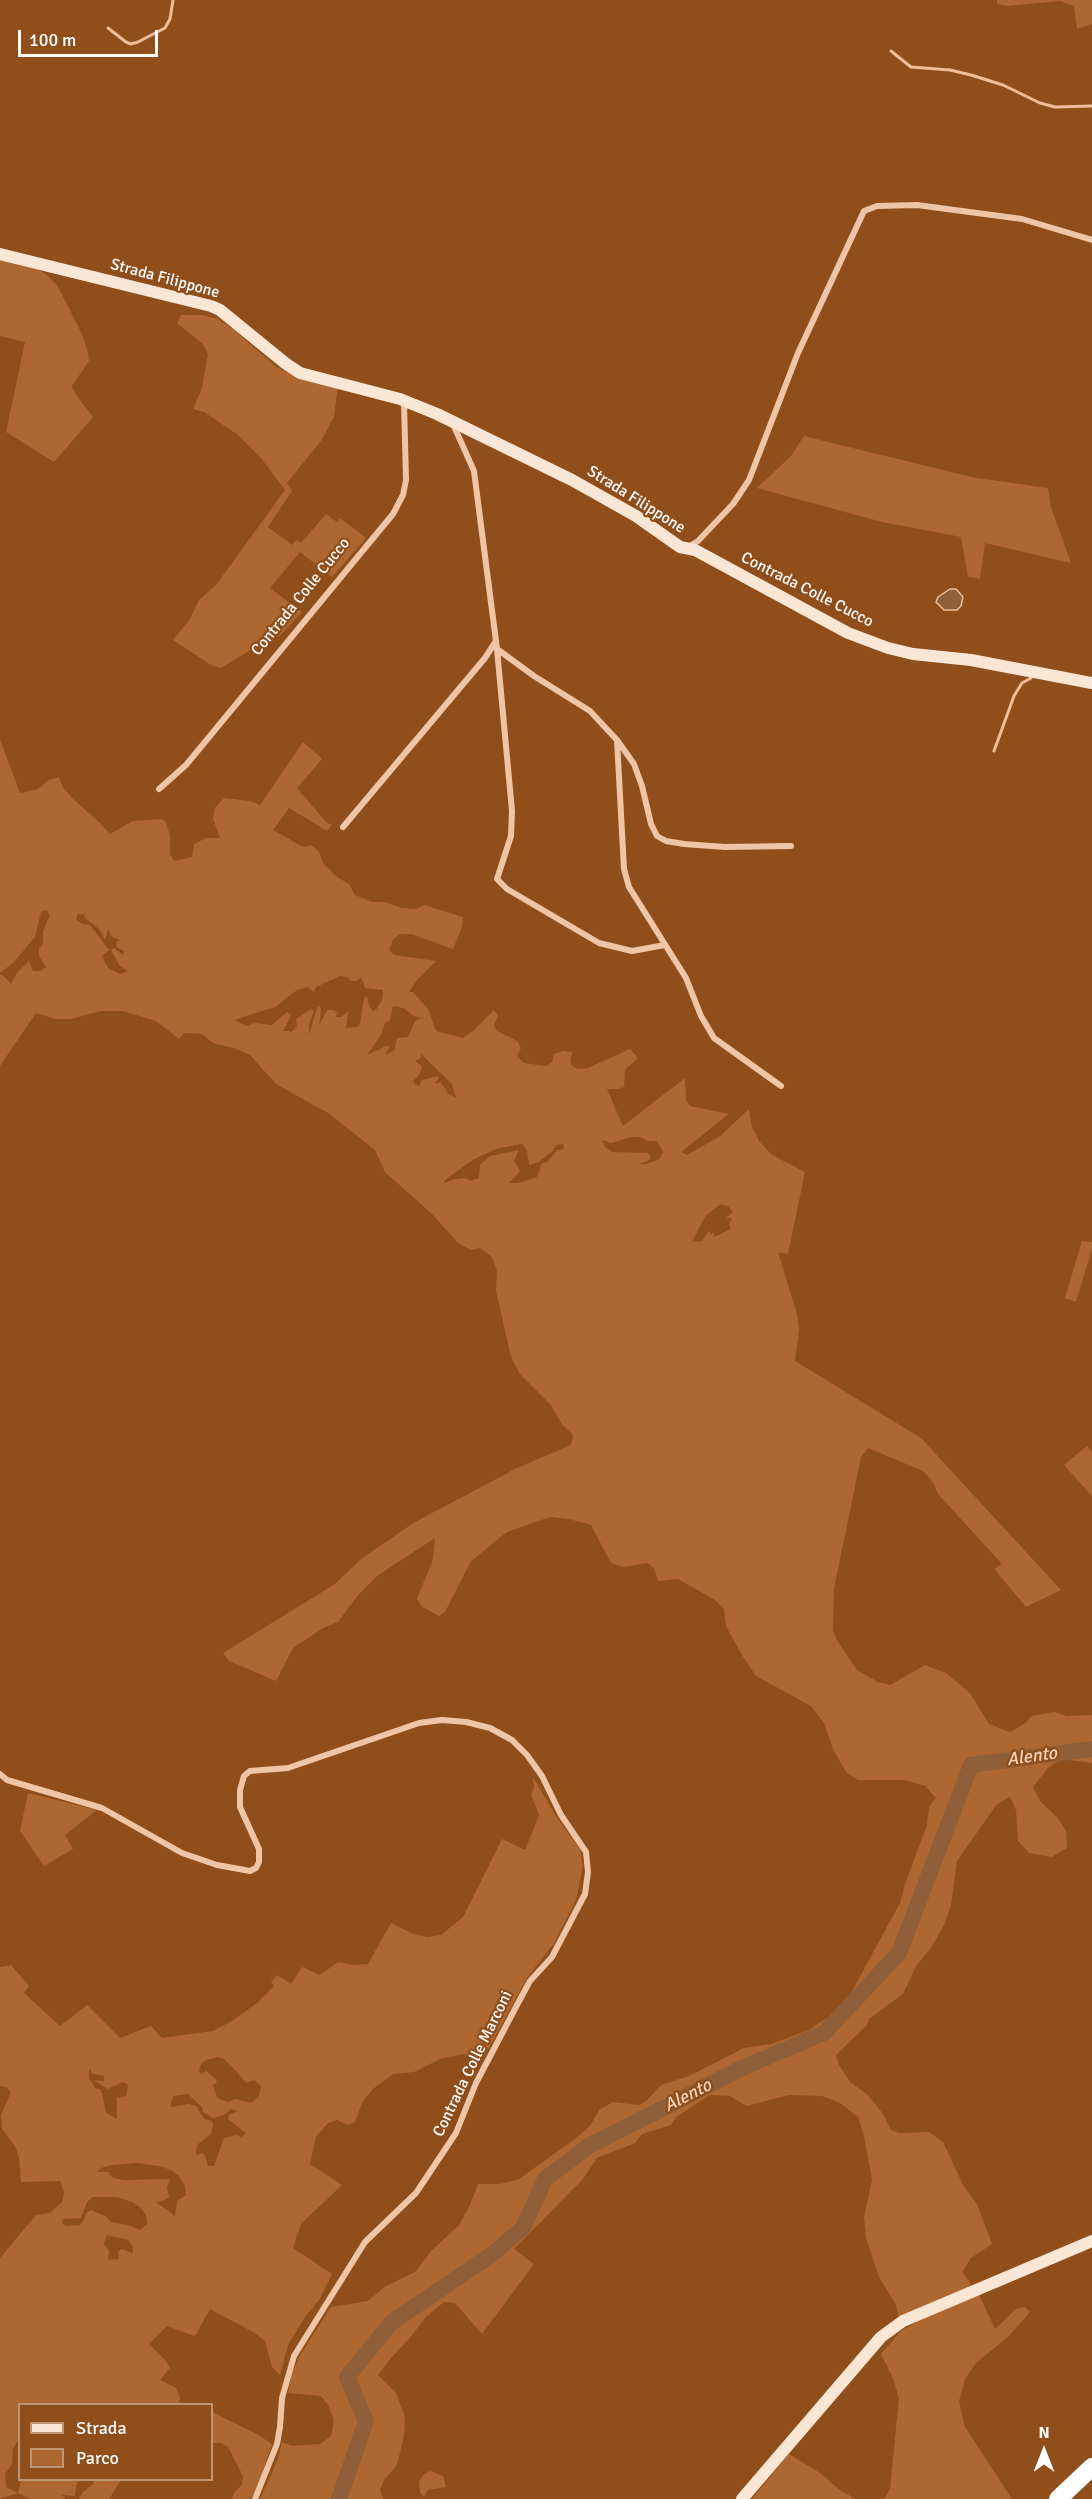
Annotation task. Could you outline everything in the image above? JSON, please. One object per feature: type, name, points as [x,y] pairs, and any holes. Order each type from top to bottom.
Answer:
[{"type":"highway","points":[[1058,2499],[1092,2467]]},
{"type":"street","name":"Strada Filippone","points":[[0,254],[211,306],[220,310],[300,373],[404,401],[451,420],[572,480],[636,516],[680,547],[687,548],[698,541],[733,504],[749,480],[798,353],[864,211],[877,206],[917,205],[1023,219],[1092,240]]},
{"type":"street","name":"Contrada Colle Cucco","points":[[159,789],[186,765],[393,514],[403,495],[406,480],[404,401]]},
{"type":"street","points":[[451,420],[474,471],[497,649],[512,811],[511,836],[497,879],[507,889],[600,943],[632,951],[665,945]]},
{"type":"street","name":"Contrada Colle Cucco","points":[[687,548],[695,550],[848,633],[888,648],[913,654],[983,662],[1092,682]]},
{"type":"street","points":[[343,827],[485,658],[496,641]]},
{"type":"street","points":[[497,649],[534,676],[590,711],[617,740],[634,764],[651,824],[657,836],[666,841],[725,847],[791,846]]},
{"type":"street","points":[[617,740],[624,869],[629,887],[686,978],[701,1016],[714,1038],[781,1086]]},
{"type":"street","name":"Contrada Colle Marconi","points":[[0,1774],[7,1780],[102,1808],[182,1853],[217,1865],[250,1871],[256,1868],[260,1854],[240,1807],[240,1790],[244,1776],[250,1771],[288,1768],[419,1723],[442,1720],[466,1722],[490,1728],[527,1755],[542,1776],[561,1815],[586,1852],[588,1872],[585,1894],[552,1957],[530,1981],[521,1997],[476,2083],[456,2133],[416,2193],[366,2241],[294,2356],[282,2398],[277,2444],[255,2499]]},
{"type":"street","points":[[742,2499],[881,2337],[903,2321],[1092,2241]]},
{"type":"green space","points":[[997,0],[1092,0],[1092,24],[1077,29],[1074,6],[1060,1],[1007,6],[997,4]]},
{"type":"green space","points":[[0,259],[36,268],[57,285],[82,334],[88,353],[89,361],[72,386],[93,417],[54,462],[6,432],[25,342],[0,336]]},
{"type":"green space","points":[[181,315],[202,315],[218,319],[233,329],[276,367],[296,376],[338,385],[334,417],[321,441],[287,483],[292,491],[268,527],[292,545],[296,540],[301,543],[326,514],[337,522],[340,518],[366,538],[332,577],[300,552],[270,588],[302,612],[279,637],[275,636],[260,644],[221,668],[211,665],[173,640],[190,619],[199,600],[216,585],[285,490],[261,458],[238,435],[204,412],[193,409],[202,388],[208,354],[203,344],[177,323]]},
{"type":"green space","points":[[804,436],[971,477],[1048,488],[1051,507],[1071,563],[985,543],[980,579],[968,577],[961,537],[882,522],[757,488],[791,456]]},
{"type":"green space","points":[[0,739],[20,793],[38,789],[49,780],[59,777],[63,788],[110,834],[133,821],[162,819],[166,822],[170,836],[170,854],[174,861],[192,857],[194,844],[206,838],[220,838],[213,819],[215,808],[224,798],[250,801],[260,805],[303,742],[322,759],[297,788],[326,822],[332,825],[327,831],[289,808],[273,830],[303,847],[311,845],[319,852],[323,863],[337,877],[349,884],[355,895],[372,902],[386,902],[401,908],[417,909],[424,905],[463,917],[462,927],[453,949],[411,934],[400,934],[393,940],[389,950],[394,955],[436,961],[417,980],[409,992],[413,992],[428,1009],[436,1031],[463,1038],[494,1010],[498,1016],[494,1025],[497,1031],[517,1041],[521,1048],[517,1056],[524,1063],[546,1066],[552,1062],[554,1054],[563,1051],[573,1052],[570,1059],[571,1065],[577,1069],[588,1068],[630,1049],[638,1058],[625,1070],[624,1087],[607,1089],[623,1126],[685,1078],[686,1101],[690,1106],[729,1114],[681,1152],[687,1155],[720,1136],[749,1109],[751,1124],[759,1141],[772,1155],[805,1172],[788,1254],[778,1252],[797,1314],[799,1329],[795,1361],[921,1438],[1061,1590],[1026,1607],[994,1569],[1002,1564],[938,1494],[933,1482],[923,1471],[868,1448],[861,1457],[834,1589],[833,1630],[838,1642],[857,1670],[878,1682],[890,1685],[925,1665],[946,1673],[970,1693],[989,1724],[1010,1732],[1032,1716],[1054,1712],[1067,1716],[1092,1715],[1092,1763],[1061,1759],[1048,1768],[1033,1787],[1040,1801],[1058,1818],[1066,1831],[1067,1848],[1052,1857],[1029,1853],[1018,1841],[1016,1810],[1010,1797],[997,1804],[957,1861],[951,1905],[944,1925],[931,1948],[916,1966],[903,1994],[869,2019],[867,2025],[836,2055],[839,2065],[850,2082],[867,2094],[883,2114],[891,2130],[899,2133],[929,2132],[943,2142],[963,2185],[977,2204],[992,2244],[971,2258],[962,2272],[971,2284],[962,2292],[899,2317],[896,2305],[879,2277],[866,2238],[864,2217],[872,2180],[858,2117],[840,2103],[822,2096],[789,2095],[747,2106],[730,2096],[710,2095],[676,2117],[671,2125],[642,2134],[635,2143],[597,2158],[583,2179],[514,2249],[534,2264],[482,2334],[455,2303],[444,2302],[426,2317],[392,2357],[378,2375],[396,2393],[405,2417],[404,2436],[397,2465],[384,2480],[380,2490],[383,2499],[260,2499],[278,2459],[282,2442],[292,2446],[320,2444],[331,2436],[334,2420],[328,2405],[321,2396],[288,2393],[292,2373],[300,2355],[331,2307],[368,2301],[386,2286],[415,2272],[432,2250],[459,2225],[478,2184],[500,2184],[519,2179],[590,2126],[599,2110],[613,2102],[639,2105],[661,2085],[689,2076],[744,2048],[771,2044],[809,2030],[834,2013],[852,1991],[900,1903],[927,1825],[929,1807],[936,1798],[925,1786],[905,1780],[858,1780],[846,1772],[833,1749],[824,1723],[811,1706],[756,1676],[726,1626],[724,1609],[715,1600],[678,1579],[658,1581],[654,1568],[648,1563],[624,1567],[611,1563],[591,1525],[569,1519],[550,1517],[507,1532],[471,1561],[445,1612],[439,1616],[422,1607],[417,1599],[433,1559],[435,1538],[377,1576],[358,1595],[338,1622],[323,1628],[293,1648],[276,1681],[229,1661],[223,1653],[335,1584],[361,1559],[415,1522],[517,1468],[571,1445],[573,1435],[561,1423],[551,1405],[520,1374],[511,1357],[496,1291],[497,1271],[492,1257],[480,1248],[471,1250],[458,1243],[432,1214],[385,1172],[375,1150],[328,1113],[276,1084],[250,1055],[213,1043],[202,1034],[184,1033],[179,1039],[156,1021],[123,1011],[101,1011],[71,1019],[55,1019],[36,1013],[0,1066],[0,975],[3,975],[11,984],[17,973],[29,961],[33,971],[40,971],[46,967],[39,956],[39,949],[43,944],[43,931],[50,915],[46,910],[41,912],[35,937],[14,962],[0,973]],"holes":[[[78,913],[81,915],[85,913],[84,917],[99,929],[105,940],[108,929],[112,937],[121,940],[117,941],[116,947],[124,951],[123,955],[114,948],[111,949],[120,966],[128,971],[120,974],[108,968],[102,956],[109,950],[90,925],[82,924],[76,919]],[[340,976],[347,977],[351,981],[356,981],[361,977],[365,988],[383,990],[382,1000],[376,1010],[373,1011],[369,1006],[367,996],[364,999],[360,1024],[357,1027],[346,1028],[348,1012],[341,1017],[336,1017],[337,1012],[332,1010],[327,1010],[319,1026],[321,1009],[318,1005],[309,1035],[309,1024],[314,1011],[311,1009],[296,1019],[297,1026],[290,1033],[290,1031],[283,1031],[291,1016],[287,1012],[272,1025],[255,1023],[247,1026],[234,1020],[275,1007],[297,990],[307,987],[314,992],[316,987]],[[393,1006],[403,1008],[414,1016],[422,1018],[415,1021],[408,1037],[397,1038],[394,1051],[385,1055],[390,1046],[386,1046],[367,1055],[381,1035],[385,1023],[390,1020]],[[421,1054],[452,1084],[456,1098],[447,1093],[440,1082],[435,1084],[439,1078],[437,1076],[422,1080],[419,1086],[415,1084],[413,1081],[420,1074],[422,1066],[415,1061],[421,1058]],[[640,1137],[648,1141],[657,1141],[663,1152],[660,1159],[647,1164],[639,1164],[651,1158],[648,1153],[613,1152],[605,1147],[602,1140],[611,1143]],[[522,1144],[527,1150],[529,1165],[537,1163],[553,1151],[556,1145],[563,1144],[564,1149],[557,1150],[547,1162],[542,1163],[537,1177],[519,1183],[509,1183],[520,1171],[514,1161],[519,1150],[490,1156],[480,1165],[479,1178],[470,1181],[466,1178],[455,1179],[444,1183],[474,1159],[499,1148]],[[721,1204],[729,1207],[733,1212],[726,1218],[732,1218],[729,1224],[731,1229],[714,1237],[714,1232],[710,1236],[710,1231],[702,1241],[692,1242],[706,1215]]]},
{"type":"green space","points":[[1082,1241],[1092,1242],[1092,1249],[1076,1302],[1065,1298]]},
{"type":"green space","points":[[1087,1446],[1092,1452],[1092,1496],[1064,1465]]},
{"type":"green space","points":[[533,1777],[557,1818],[580,1849],[583,1865],[576,1900],[554,1943],[527,1978],[485,2055],[475,2064],[464,2054],[440,2059],[414,2072],[393,2074],[373,2089],[363,2101],[355,2122],[348,2125],[337,2120],[328,2123],[316,2137],[310,2164],[342,2185],[301,2224],[293,2248],[332,2274],[320,2299],[305,2317],[288,2345],[280,2375],[272,2367],[265,2341],[255,2333],[210,2309],[195,2336],[167,2326],[149,2344],[170,2368],[160,2380],[176,2388],[180,2398],[178,2402],[182,2403],[18,2403],[18,2440],[13,2449],[12,2464],[5,2474],[6,2487],[18,2493],[0,2499],[0,2258],[36,2215],[50,2213],[62,2202],[64,2192],[60,2181],[21,2182],[19,2157],[15,2146],[2,2129],[1,2115],[11,2092],[6,2087],[0,2086],[0,1967],[11,1965],[29,1986],[24,1993],[60,2026],[87,2005],[120,2038],[151,2026],[162,2038],[213,2031],[257,2003],[274,1986],[271,1982],[277,1975],[291,1984],[302,1967],[320,1975],[338,1962],[354,1965],[368,1964],[391,1923],[413,1934],[427,1937],[441,1935],[463,1917],[502,1839],[525,1850],[539,1815],[531,1795],[534,1788]],"holes":[[[218,2057],[224,2059],[246,2083],[254,2080],[261,2086],[259,2096],[251,2103],[235,2099],[229,2102],[217,2097],[213,2085],[217,2082],[215,2078],[206,2071],[201,2074],[199,2070],[201,2064],[206,2060]],[[89,2069],[93,2074],[104,2076],[104,2081],[94,2080],[107,2089],[123,2082],[128,2085],[126,2096],[117,2098],[117,2119],[106,2113],[101,2090],[95,2088],[89,2078]],[[188,2094],[202,2107],[203,2112],[213,2118],[224,2115],[231,2109],[238,2111],[230,2114],[228,2119],[246,2133],[241,2137],[236,2135],[224,2138],[214,2166],[208,2166],[205,2156],[202,2153],[197,2155],[196,2150],[197,2145],[211,2134],[212,2121],[204,2119],[196,2106],[189,2104],[171,2107],[174,2096]],[[137,2163],[159,2166],[179,2176],[185,2186],[186,2195],[177,2201],[175,2216],[156,2202],[169,2197],[167,2187],[170,2179],[124,2180],[113,2178],[108,2172],[97,2172],[101,2168],[112,2165]],[[93,2197],[117,2197],[132,2202],[146,2215],[147,2224],[140,2230],[111,2222],[105,2216],[91,2210],[86,2213],[80,2225],[66,2226],[62,2223],[63,2219],[81,2218],[87,2202]],[[107,2235],[128,2240],[133,2246],[133,2254],[122,2249],[118,2252],[119,2259],[108,2260],[109,2251],[104,2244]]]},
{"type":"green space","points":[[28,1793],[97,1810],[65,1835],[73,1849],[44,1866],[20,1831]]},
{"type":"green space","points":[[979,2295],[995,2329],[1016,2309],[1025,2307],[1030,2312],[1008,2337],[976,2363],[965,2379],[959,2401],[965,2427],[1012,2499],[880,2499],[885,2498],[890,2489],[899,2398],[893,2378],[881,2354],[901,2331],[922,2318]]},
{"type":"green space","points":[[213,2412],[272,2444],[256,2491],[250,2499],[232,2499],[234,2493],[242,2485],[243,2476],[228,2447],[221,2443],[213,2443]]},
{"type":"green space","points":[[789,2454],[820,2473],[841,2491],[856,2499],[752,2499]]},
{"type":"green space","points":[[431,2471],[443,2476],[446,2487],[428,2490],[424,2497],[420,2493],[419,2482],[424,2474]]},
{"type":"green space","points":[[21,2481],[81,2481],[77,2482],[75,2496],[62,2495],[65,2499],[30,2499],[18,2493]]},
{"type":"green space","points":[[94,2481],[120,2481],[109,2499],[79,2499],[83,2492]]},
{"type":"shaded area","points":[[950,589],[956,589],[963,597],[961,606],[957,610],[944,610],[936,602],[938,597]]},
{"type":"waterway","points":[[108,28],[126,42],[131,44],[138,42],[165,28],[170,19],[173,0]]},
{"type":"waterway","points":[[891,51],[911,67],[950,70],[971,75],[1003,85],[1040,103],[1055,107],[1092,106]]},
{"type":"waterway","points":[[994,751],[1014,696],[1022,683],[1031,678]]},
{"type":"waterway","name":"Alento","points":[[339,2499],[366,2421],[347,2377],[392,2322],[491,2255],[523,2228],[545,2179],[589,2146],[742,2068],[824,2033],[899,1953],[971,1765],[1092,1749]]}]
